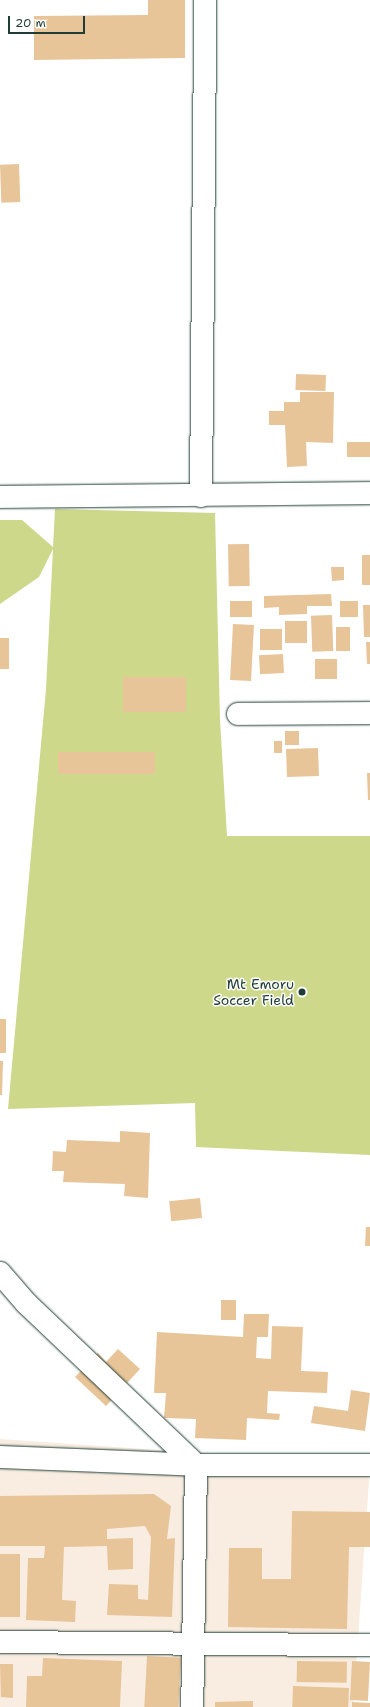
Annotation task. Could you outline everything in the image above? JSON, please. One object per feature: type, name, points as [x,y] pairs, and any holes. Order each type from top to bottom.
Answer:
[{"type":"street","points":[[201,496],[205,0]]},
{"type":"street","points":[[0,497],[370,493]]},
{"type":"street","points":[[238,714],[370,713]]},
{"type":"street","points":[[0,1273],[26,1303],[196,1465],[192,1707]]},
{"type":"street","points":[[0,1457],[196,1465],[370,1465]]},
{"type":"street","points":[[0,1642],[193,1642],[370,1645]]},
{"type":"shaded area","points":[[0,1439],[370,1465],[353,1707],[0,1707]]},
{"type":"green space","points":[[55,509],[215,513],[220,720],[227,836],[370,836],[370,1155],[196,1147],[195,1103],[8,1109],[46,689],[53,549],[39,577],[0,604],[0,520],[22,520],[53,547]]},
{"type":"building","points":[[148,0],[185,0],[185,58],[34,60],[34,16],[148,15]]},
{"type":"building","points":[[19,164],[20,202],[1,203],[0,165]]},
{"type":"building","points":[[296,374],[326,375],[325,391],[295,390]]},
{"type":"building","points":[[300,392],[334,392],[333,443],[306,442],[307,466],[287,467],[285,425],[269,425],[269,411],[284,411],[284,402],[300,402]]},
{"type":"building","points":[[347,442],[370,442],[370,457],[347,457]]},
{"type":"building","points":[[228,544],[249,544],[250,586],[229,586]]},
{"type":"building","points":[[362,555],[370,555],[370,585],[362,585]]},
{"type":"building","points":[[331,567],[344,567],[344,580],[332,581]]},
{"type":"building","points":[[331,594],[332,606],[307,606],[307,614],[279,615],[279,607],[264,608],[264,596]]},
{"type":"building","points":[[230,601],[252,601],[252,617],[230,617]]},
{"type":"building","points":[[340,601],[358,601],[358,617],[340,617]]},
{"type":"building","points":[[363,605],[370,605],[370,637],[364,637]]},
{"type":"building","points":[[332,615],[333,651],[312,652],[311,616]]},
{"type":"building","points":[[285,621],[307,621],[307,643],[285,643]]},
{"type":"building","points":[[233,624],[254,625],[251,681],[230,680]]},
{"type":"building","points":[[336,627],[350,627],[350,651],[336,651]]},
{"type":"building","points":[[260,629],[282,629],[282,650],[260,650]]},
{"type":"building","points":[[0,638],[9,638],[9,669],[0,669]]},
{"type":"building","points":[[366,642],[370,642],[370,664],[367,664]]},
{"type":"building","points":[[283,654],[284,673],[260,674],[259,655]]},
{"type":"building","points":[[315,659],[337,659],[337,679],[315,679]]},
{"type":"building","points":[[123,677],[186,677],[186,712],[123,712]]},
{"type":"building","points":[[285,731],[299,731],[299,745],[285,745]]},
{"type":"building","points":[[274,741],[282,741],[282,753],[274,753]]},
{"type":"building","points":[[318,748],[319,776],[287,777],[286,749]]},
{"type":"building","points":[[58,752],[155,752],[155,774],[58,774]]},
{"type":"building","points":[[367,773],[370,773],[370,800],[368,800]]},
{"type":"building","points":[[0,1019],[6,1019],[6,1053],[0,1053]]},
{"type":"building","points":[[0,1061],[3,1061],[2,1095],[0,1095]]},
{"type":"building","points":[[120,1131],[150,1133],[148,1198],[124,1196],[125,1184],[63,1182],[64,1171],[52,1171],[53,1151],[66,1152],[67,1140],[120,1142]]},
{"type":"building","points":[[200,1198],[202,1218],[171,1221],[169,1201]]},
{"type":"building","points":[[366,1227],[370,1227],[370,1246],[365,1246]]},
{"type":"building","points":[[221,1300],[236,1300],[236,1320],[221,1320]]},
{"type":"building","points":[[244,1314],[269,1314],[268,1337],[257,1337],[256,1358],[271,1359],[272,1326],[303,1327],[301,1371],[328,1372],[327,1393],[268,1391],[267,1413],[280,1414],[279,1420],[247,1418],[246,1440],[195,1438],[196,1419],[164,1418],[166,1393],[154,1393],[157,1332],[243,1337]]},
{"type":"building","points":[[118,1349],[140,1369],[106,1406],[75,1377],[98,1353],[106,1362]]},
{"type":"building","points":[[351,1390],[370,1393],[365,1431],[311,1423],[314,1406],[348,1411]]},
{"type":"building","points":[[154,1494],[171,1506],[167,1539],[175,1538],[172,1617],[107,1615],[109,1584],[138,1585],[138,1599],[148,1600],[151,1537],[145,1526],[107,1529],[107,1539],[133,1538],[133,1569],[108,1570],[107,1546],[64,1547],[62,1600],[76,1601],[75,1622],[26,1620],[28,1558],[44,1558],[45,1546],[0,1546],[0,1496]]},
{"type":"building","points":[[292,1511],[370,1512],[370,1547],[349,1547],[347,1629],[228,1627],[229,1548],[262,1548],[262,1579],[291,1579]]},
{"type":"building","points":[[0,1554],[20,1554],[20,1617],[0,1617]]},
{"type":"building","points":[[147,1656],[181,1658],[178,1707],[144,1707]]},
{"type":"building","points":[[43,1658],[122,1661],[120,1707],[26,1707],[27,1676],[42,1676]]},
{"type":"building","points":[[297,1661],[347,1662],[347,1683],[297,1682]]},
{"type":"building","points":[[352,1661],[370,1662],[368,1701],[350,1700]]},
{"type":"building","points":[[0,1664],[13,1664],[13,1698],[1,1697],[1,1701]]},
{"type":"building","points":[[293,1686],[349,1688],[348,1707],[292,1707]]},
{"type":"building","points":[[253,1701],[253,1707],[215,1707],[215,1702]]},
{"type":"building","points":[[352,1702],[370,1703],[370,1707],[352,1707]]},
{"type":"place","name":"Mt Emoru Soccer Field","points":[[302,992]]}]
